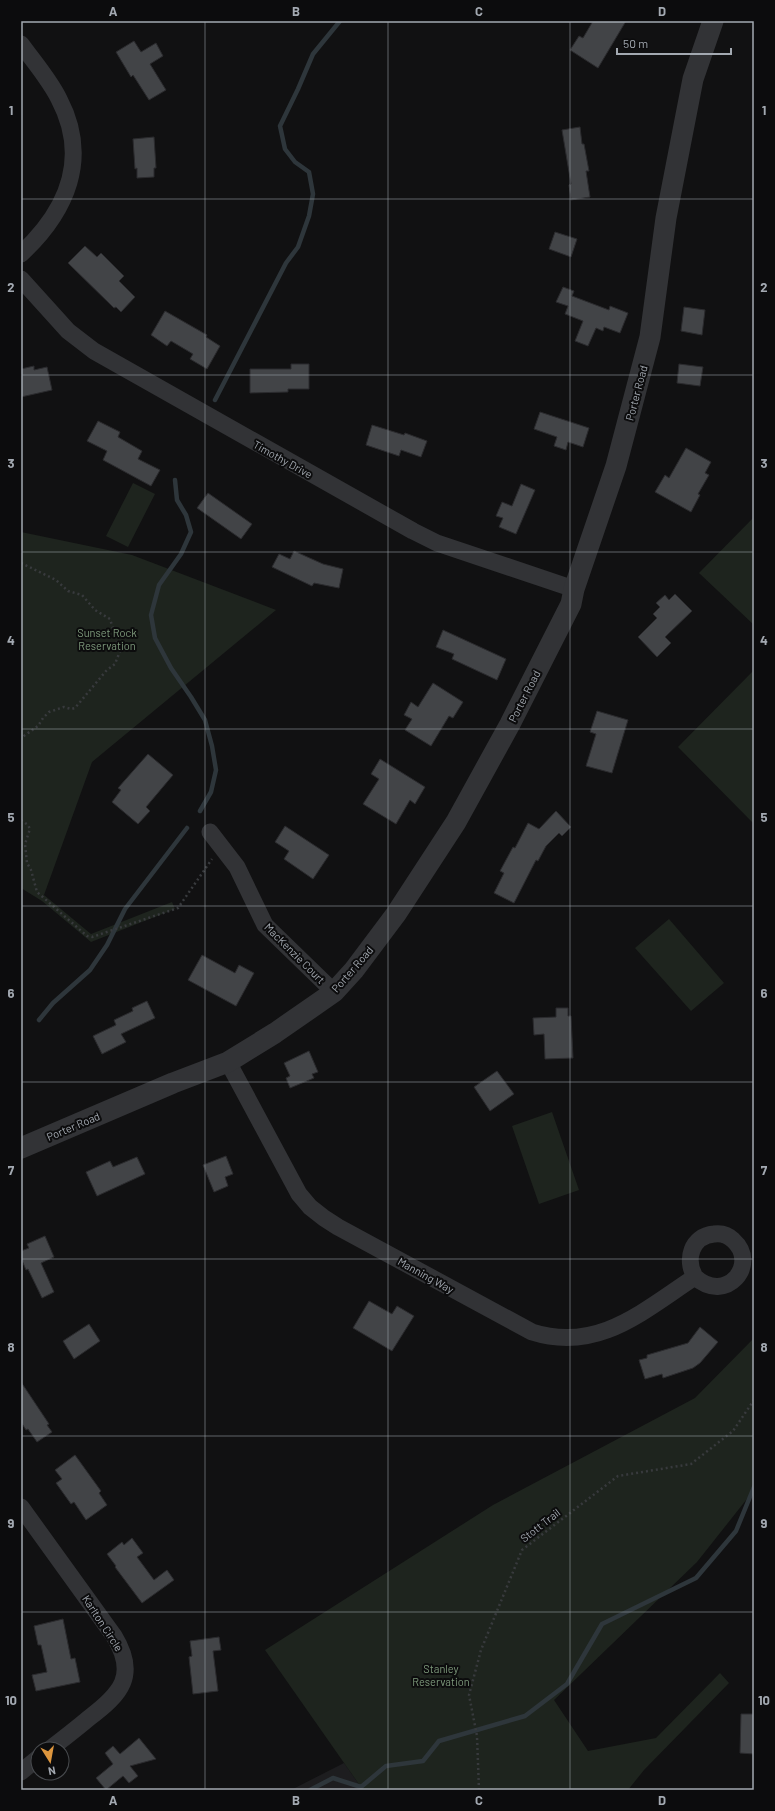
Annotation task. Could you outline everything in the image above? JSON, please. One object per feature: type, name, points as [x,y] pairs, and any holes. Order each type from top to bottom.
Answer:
[{"type":"street","name":"Porter Road","points":[[21,1148],[173,1083],[228,1062],[275,1033],[334,992],[354,970],[396,914],[456,822],[510,724],[571,604],[574,589],[616,466],[650,337],[666,218],[692,86],[713,21]]},
{"type":"street","points":[[21,44],[62,104],[71,132],[74,155],[70,178],[63,200],[44,228],[21,254]]},
{"type":"street","name":"Timothy Drive","points":[[21,279],[68,330],[94,351],[381,514],[437,543],[574,589]]},
{"type":"street","name":"MacKenzie Court","points":[[210,832],[237,868],[265,925],[334,992]]},
{"type":"street","name":"Manning Way","points":[[228,1062],[290,1180],[310,1207],[338,1227],[532,1332],[561,1339],[600,1333],[625,1322],[695,1277]]},
{"type":"street","name":"Karlton Circle","points":[[21,1507],[114,1636],[123,1653],[125,1663],[124,1682],[114,1698],[60,1741]]},
{"type":"street","points":[[21,1772],[30,1765]]},
{"type":"path","points":[[21,563],[56,580],[68,591],[82,595],[95,610],[110,619],[120,651],[115,664],[106,671],[75,708],[71,709],[64,707],[49,712],[38,726],[21,738]]},
{"type":"path","points":[[21,820],[28,825],[30,829],[24,844],[27,863],[31,870],[37,892],[87,936],[92,938],[178,908],[211,860],[222,849]]},
{"type":"path","name":"Stott Trail","points":[[479,1790],[477,1736],[469,1695],[481,1650],[522,1550],[618,1476],[691,1464],[733,1431],[754,1400]]},
{"type":"shaded area","points":[[344,1763],[363,1790],[291,1790]]},
{"type":"green space","points":[[133,483],[155,494],[128,547],[106,536]]},
{"type":"green space","points":[[754,517],[754,625],[699,573]]},
{"type":"green space","name":"Sunset Rock Reservation","points":[[21,532],[132,555],[276,610],[92,762],[44,895],[91,934],[172,902],[175,909],[91,942],[42,901],[21,888]]},
{"type":"green space","points":[[754,670],[754,824],[678,747]]},
{"type":"green space","points":[[669,919],[724,983],[691,1011],[635,948]]},
{"type":"green space","points":[[552,1112],[579,1190],[539,1204],[512,1126]]},
{"type":"green space","name":"Stanley Reservation","points":[[754,1338],[754,1490],[697,1562],[554,1700],[588,1751],[656,1738],[720,1673],[729,1683],[644,1770],[628,1790],[363,1790],[265,1650],[493,1505],[695,1398]]},
{"type":"building","points":[[593,21],[626,21],[598,68],[570,50],[579,36],[583,38]]},
{"type":"building","points":[[134,41],[141,52],[156,43],[163,56],[150,64],[166,90],[149,100],[133,75],[131,77],[116,52]]},
{"type":"building","points":[[580,127],[582,144],[584,144],[589,171],[586,171],[590,197],[571,200],[569,185],[571,184],[562,130]]},
{"type":"building","points":[[154,137],[156,168],[154,168],[154,177],[137,178],[133,139]]},
{"type":"building","points":[[555,232],[577,239],[571,257],[549,249]]},
{"type":"building","points":[[85,246],[97,257],[101,253],[124,276],[119,281],[135,297],[121,312],[116,307],[114,308],[68,263]]},
{"type":"building","points":[[563,287],[574,291],[572,296],[609,310],[610,306],[628,313],[620,333],[604,327],[603,331],[596,328],[588,346],[575,341],[583,321],[565,314],[568,306],[556,302]]},
{"type":"building","points":[[684,307],[705,310],[702,335],[681,331]]},
{"type":"building","points":[[165,311],[207,335],[206,337],[220,346],[207,369],[190,359],[193,354],[171,341],[167,346],[151,335]]},
{"type":"building","points":[[291,364],[309,364],[309,389],[288,389],[288,392],[250,393],[250,369],[291,369]]},
{"type":"building","points":[[679,364],[703,367],[700,386],[677,383]]},
{"type":"building","points":[[34,366],[34,370],[47,367],[52,390],[21,397],[21,369]]},
{"type":"building","points":[[540,412],[589,428],[583,447],[568,442],[566,450],[554,446],[557,437],[534,429]]},
{"type":"building","points":[[98,421],[120,432],[118,437],[142,451],[138,459],[160,470],[151,486],[103,460],[107,451],[87,441]]},
{"type":"building","points":[[372,425],[404,435],[405,433],[427,441],[421,457],[401,450],[399,456],[366,445]]},
{"type":"building","points":[[686,448],[711,462],[705,473],[709,475],[698,494],[700,495],[691,512],[655,492],[665,475],[669,478]]},
{"type":"building","points":[[521,484],[535,490],[516,534],[499,527],[503,518],[496,516],[502,502],[512,506]]},
{"type":"building","points":[[208,493],[252,524],[241,539],[197,508]]},
{"type":"building","points":[[294,551],[323,564],[343,569],[339,588],[314,583],[312,586],[272,567],[279,554],[290,559]]},
{"type":"building","points":[[675,594],[692,611],[665,637],[671,643],[657,657],[638,637],[657,618],[653,614],[660,607],[656,603],[665,595],[669,600]]},
{"type":"building","points":[[443,630],[506,659],[497,680],[452,659],[454,654],[436,647]]},
{"type":"building","points":[[433,683],[463,702],[453,718],[449,716],[431,746],[405,730],[412,719],[404,715],[411,702],[418,707]]},
{"type":"building","points":[[597,711],[628,720],[612,773],[586,766],[596,734],[590,732]]},
{"type":"building","points":[[148,754],[173,775],[146,807],[150,811],[138,824],[112,802],[121,790],[118,788]]},
{"type":"building","points":[[380,759],[425,787],[415,804],[410,800],[396,824],[363,804],[379,779],[371,774]]},
{"type":"building","points":[[556,811],[571,827],[562,836],[559,833],[546,846],[538,861],[536,860],[514,903],[494,893],[504,873],[500,871],[513,847],[515,848],[528,823],[539,829]]},
{"type":"building","points":[[285,826],[329,855],[313,879],[284,859],[289,851],[275,842]]},
{"type":"building","points":[[202,955],[235,973],[239,965],[254,973],[236,1006],[188,980]]},
{"type":"building","points":[[147,1001],[155,1018],[121,1034],[126,1042],[102,1054],[93,1036],[116,1025],[114,1020],[133,1011],[132,1008]]},
{"type":"building","points":[[556,1008],[568,1008],[568,1016],[571,1016],[573,1058],[545,1059],[544,1034],[534,1035],[533,1018],[556,1017]]},
{"type":"building","points":[[309,1051],[318,1072],[312,1074],[314,1078],[290,1088],[286,1078],[290,1076],[284,1063]]},
{"type":"building","points":[[497,1071],[514,1094],[490,1111],[474,1087]]},
{"type":"building","points":[[226,1156],[233,1174],[225,1177],[228,1186],[214,1192],[203,1165]]},
{"type":"building","points":[[137,1157],[145,1174],[97,1196],[86,1172],[110,1161],[113,1167]]},
{"type":"building","points":[[45,1236],[54,1257],[41,1263],[54,1292],[42,1298],[28,1269],[26,1270],[21,1258],[21,1251],[29,1248],[27,1244]]},
{"type":"building","points":[[369,1301],[392,1314],[397,1306],[414,1316],[392,1351],[353,1328]]},
{"type":"building","points":[[89,1324],[100,1341],[74,1359],[63,1341]]},
{"type":"building","points":[[700,1327],[718,1342],[700,1363],[693,1368],[663,1378],[662,1374],[645,1379],[639,1360],[647,1358],[647,1355],[688,1343]]},
{"type":"building","points":[[21,1382],[49,1424],[47,1425],[52,1432],[37,1442],[21,1422]]},
{"type":"building","points":[[75,1455],[101,1491],[99,1493],[107,1505],[86,1520],[74,1502],[71,1504],[56,1483],[62,1479],[55,1470]]},
{"type":"building","points":[[132,1538],[143,1553],[137,1557],[154,1580],[167,1570],[174,1580],[142,1603],[107,1554],[122,1542],[124,1545]]},
{"type":"building","points":[[63,1619],[71,1659],[75,1658],[80,1682],[36,1691],[32,1675],[47,1672],[41,1645],[38,1645],[34,1626]]},
{"type":"building","points":[[219,1637],[221,1650],[213,1651],[218,1691],[193,1694],[189,1657],[192,1656],[190,1641]]},
{"type":"building","points":[[741,1714],[754,1714],[754,1754],[740,1753]]},
{"type":"building","points":[[139,1738],[156,1759],[130,1766],[138,1776],[129,1783],[123,1776],[106,1790],[96,1778],[113,1764],[105,1753],[113,1746],[120,1754]]},
{"type":"waterway","points":[[215,400],[286,263],[298,247],[309,216],[313,194],[309,172],[295,162],[285,149],[280,126],[313,54],[340,21]]},
{"type":"waterway","points":[[175,480],[177,500],[186,515],[191,532],[181,554],[159,585],[151,615],[155,638],[171,668],[205,720],[212,746],[216,770],[211,792],[200,811]]},
{"type":"waterway","points":[[39,1020],[53,1003],[90,970],[107,945],[125,909],[187,828]]},
{"type":"waterway","points":[[310,1790],[333,1778],[361,1787],[386,1766],[423,1761],[439,1741],[525,1716],[567,1684],[602,1624],[696,1578],[736,1531],[754,1487]]}]
